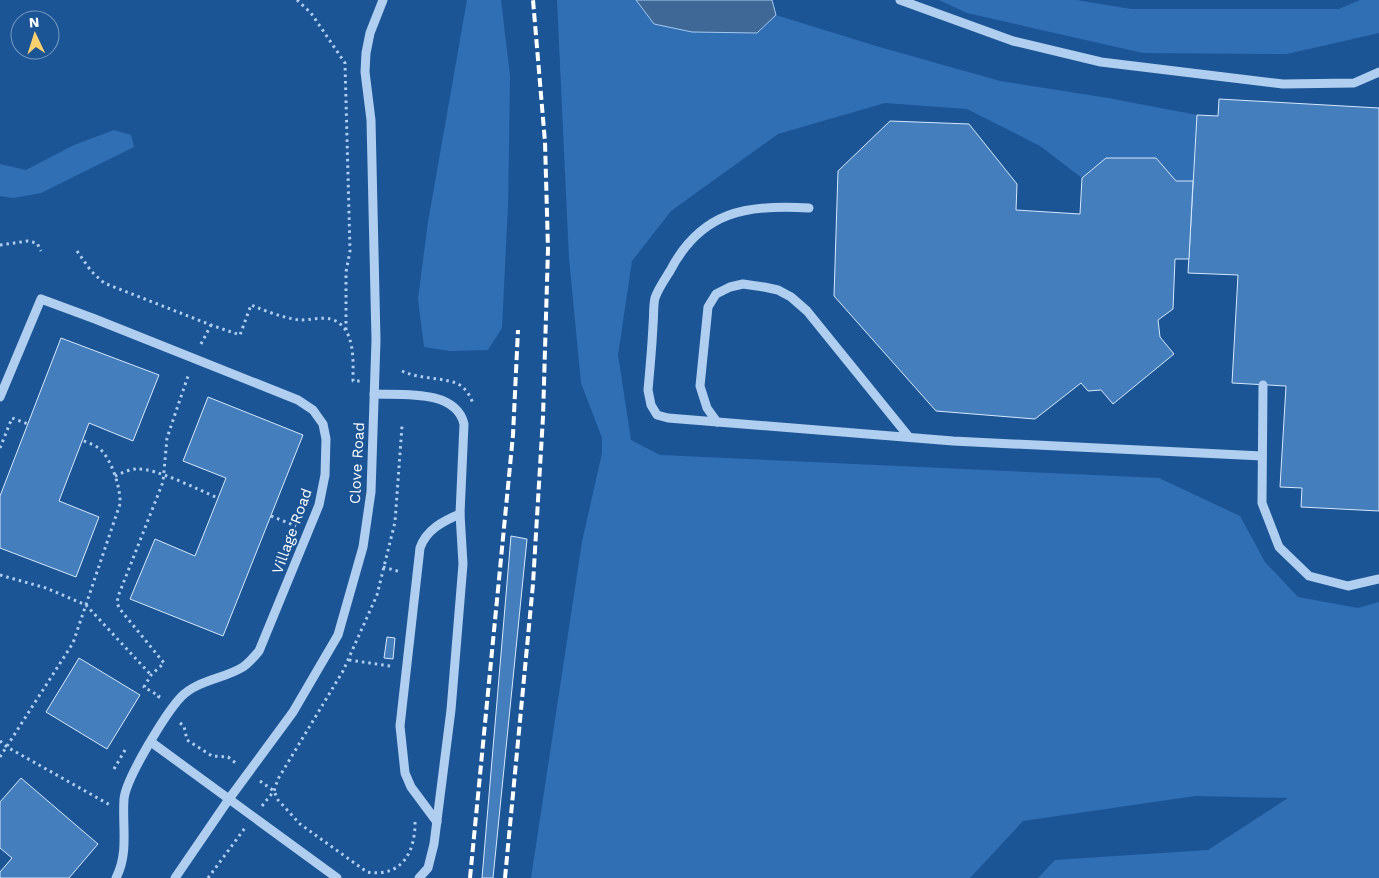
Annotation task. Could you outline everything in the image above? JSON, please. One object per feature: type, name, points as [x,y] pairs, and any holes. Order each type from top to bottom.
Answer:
[{"type":"street","name":"Clove Road","points":[[175,878],[229,799],[294,712],[338,635],[363,547],[371,492],[376,340],[371,120],[365,72],[370,33],[383,0]]},
{"type":"street","points":[[900,0],[1013,41],[1101,62],[1282,84],[1354,84],[1379,72]]},
{"type":"street","points":[[809,208],[778,206],[733,213],[711,222],[690,240],[674,261],[656,298],[648,390],[651,405],[657,415],[668,418],[953,441],[1262,456]]},
{"type":"street","points":[[717,422],[707,408],[700,386],[708,306],[716,294],[730,287],[743,284],[778,290],[791,297],[807,312],[909,437]]},
{"type":"street","name":"Village Road","points":[[0,396],[41,299],[298,400],[313,410],[323,424],[326,439],[325,475],[319,504],[259,651],[251,661],[242,667],[190,690],[181,697],[151,742],[129,782],[124,796],[125,840],[123,858],[116,878]]},
{"type":"street","points":[[1263,385],[1262,503],[1278,547],[1309,576],[1348,586],[1379,579]]},
{"type":"street","points":[[374,394],[431,397],[446,402],[462,415],[464,424],[460,514],[463,564],[451,710],[434,844],[428,868],[418,878]]},
{"type":"street","points":[[437,822],[411,788],[405,773],[400,726],[420,548],[428,532],[447,519],[460,514]]},
{"type":"street","points":[[151,742],[337,878]]},
{"type":"path","points":[[297,0],[310,13],[345,63],[350,251],[346,272],[346,332]]},
{"type":"path","points":[[0,245],[28,241],[37,244],[41,251]]},
{"type":"path","points":[[77,252],[91,271],[104,283],[240,335],[251,305],[298,320],[330,319],[342,325],[351,341],[354,381]]},
{"type":"path","points":[[201,344],[210,325]]},
{"type":"path","points":[[188,376],[167,438],[163,482],[118,594],[117,602],[119,608],[164,663],[151,675],[144,687],[159,696],[153,707],[184,726],[184,734],[187,740],[212,756],[228,757],[274,791],[278,800],[300,824],[368,872],[388,874],[396,869]]},
{"type":"path","points":[[0,448],[12,418],[28,424]]},
{"type":"path","points":[[0,757],[73,643],[120,504],[120,493],[115,476],[99,449],[82,440]]},
{"type":"path","points":[[115,476],[140,468],[163,475],[218,498]]},
{"type":"path","points":[[271,516],[308,531]]},
{"type":"path","points":[[0,575],[46,588],[86,606],[151,675]]},
{"type":"path","points":[[349,660],[390,666]]},
{"type":"path","points":[[0,741],[7,747],[124,813]]},
{"type":"path","points":[[114,769],[128,746]]},
{"type":"path","points":[[208,878],[274,791]]},
{"type":"shaded area","points":[[467,0],[501,0],[510,76],[508,205],[502,328],[488,350],[449,351],[424,347],[418,299],[428,222]]},
{"type":"shaded area","points":[[557,0],[636,0],[654,24],[757,33],[776,15],[1000,81],[1108,98],[1197,115],[1193,181],[1176,181],[1156,158],[1106,158],[1082,178],[1040,146],[967,109],[885,103],[778,134],[671,211],[632,261],[618,355],[631,440],[660,455],[1159,478],[1240,516],[1265,562],[1298,597],[1358,608],[1379,602],[1379,878],[1038,878],[1055,860],[1208,850],[1288,798],[1195,796],[1023,821],[970,878],[531,878],[582,542],[602,453],[602,438],[581,383],[569,258]]},
{"type":"shaded area","points":[[636,0],[772,0],[776,15],[757,33],[692,32],[654,24]]},
{"type":"shaded area","points":[[939,0],[1076,0],[1131,9],[1339,9],[1360,0],[1379,0],[1379,33],[1287,54],[1143,53],[967,13]]},
{"type":"shaded area","points":[[114,130],[131,135],[134,147],[41,193],[13,198],[0,196],[0,164],[26,170],[74,145]]},
{"type":"building","points":[[1219,99],[1379,108],[1379,511],[1301,507],[1302,488],[1280,487],[1286,386],[1232,383],[1238,275],[1188,273],[1197,115],[1218,116]]},
{"type":"building","points":[[890,121],[969,124],[1017,184],[1016,210],[1080,214],[1082,178],[1106,158],[1156,158],[1176,181],[1193,181],[1189,259],[1175,259],[1173,309],[1158,320],[1160,337],[1174,354],[1113,404],[1101,390],[1088,391],[1081,383],[1035,419],[936,411],[834,296],[838,171]]},
{"type":"building","points":[[61,338],[159,375],[133,441],[89,423],[59,501],[99,517],[76,577],[0,548],[0,496]]},
{"type":"building","points":[[208,397],[303,435],[223,636],[130,599],[155,539],[195,556],[226,478],[183,461]]},
{"type":"building","points":[[511,536],[527,539],[493,878],[482,878]]},
{"type":"building","points":[[387,637],[395,638],[393,659],[384,658]]},
{"type":"building","points":[[79,658],[140,695],[107,749],[46,712]]},
{"type":"building","points":[[21,778],[98,844],[69,878],[0,878],[0,872],[12,858],[0,848],[0,802]]},
{"type":"railway","points":[[505,878],[533,584],[543,417],[548,249],[545,142],[533,0]]},
{"type":"railway","points":[[470,878],[513,435],[518,330]]}]
